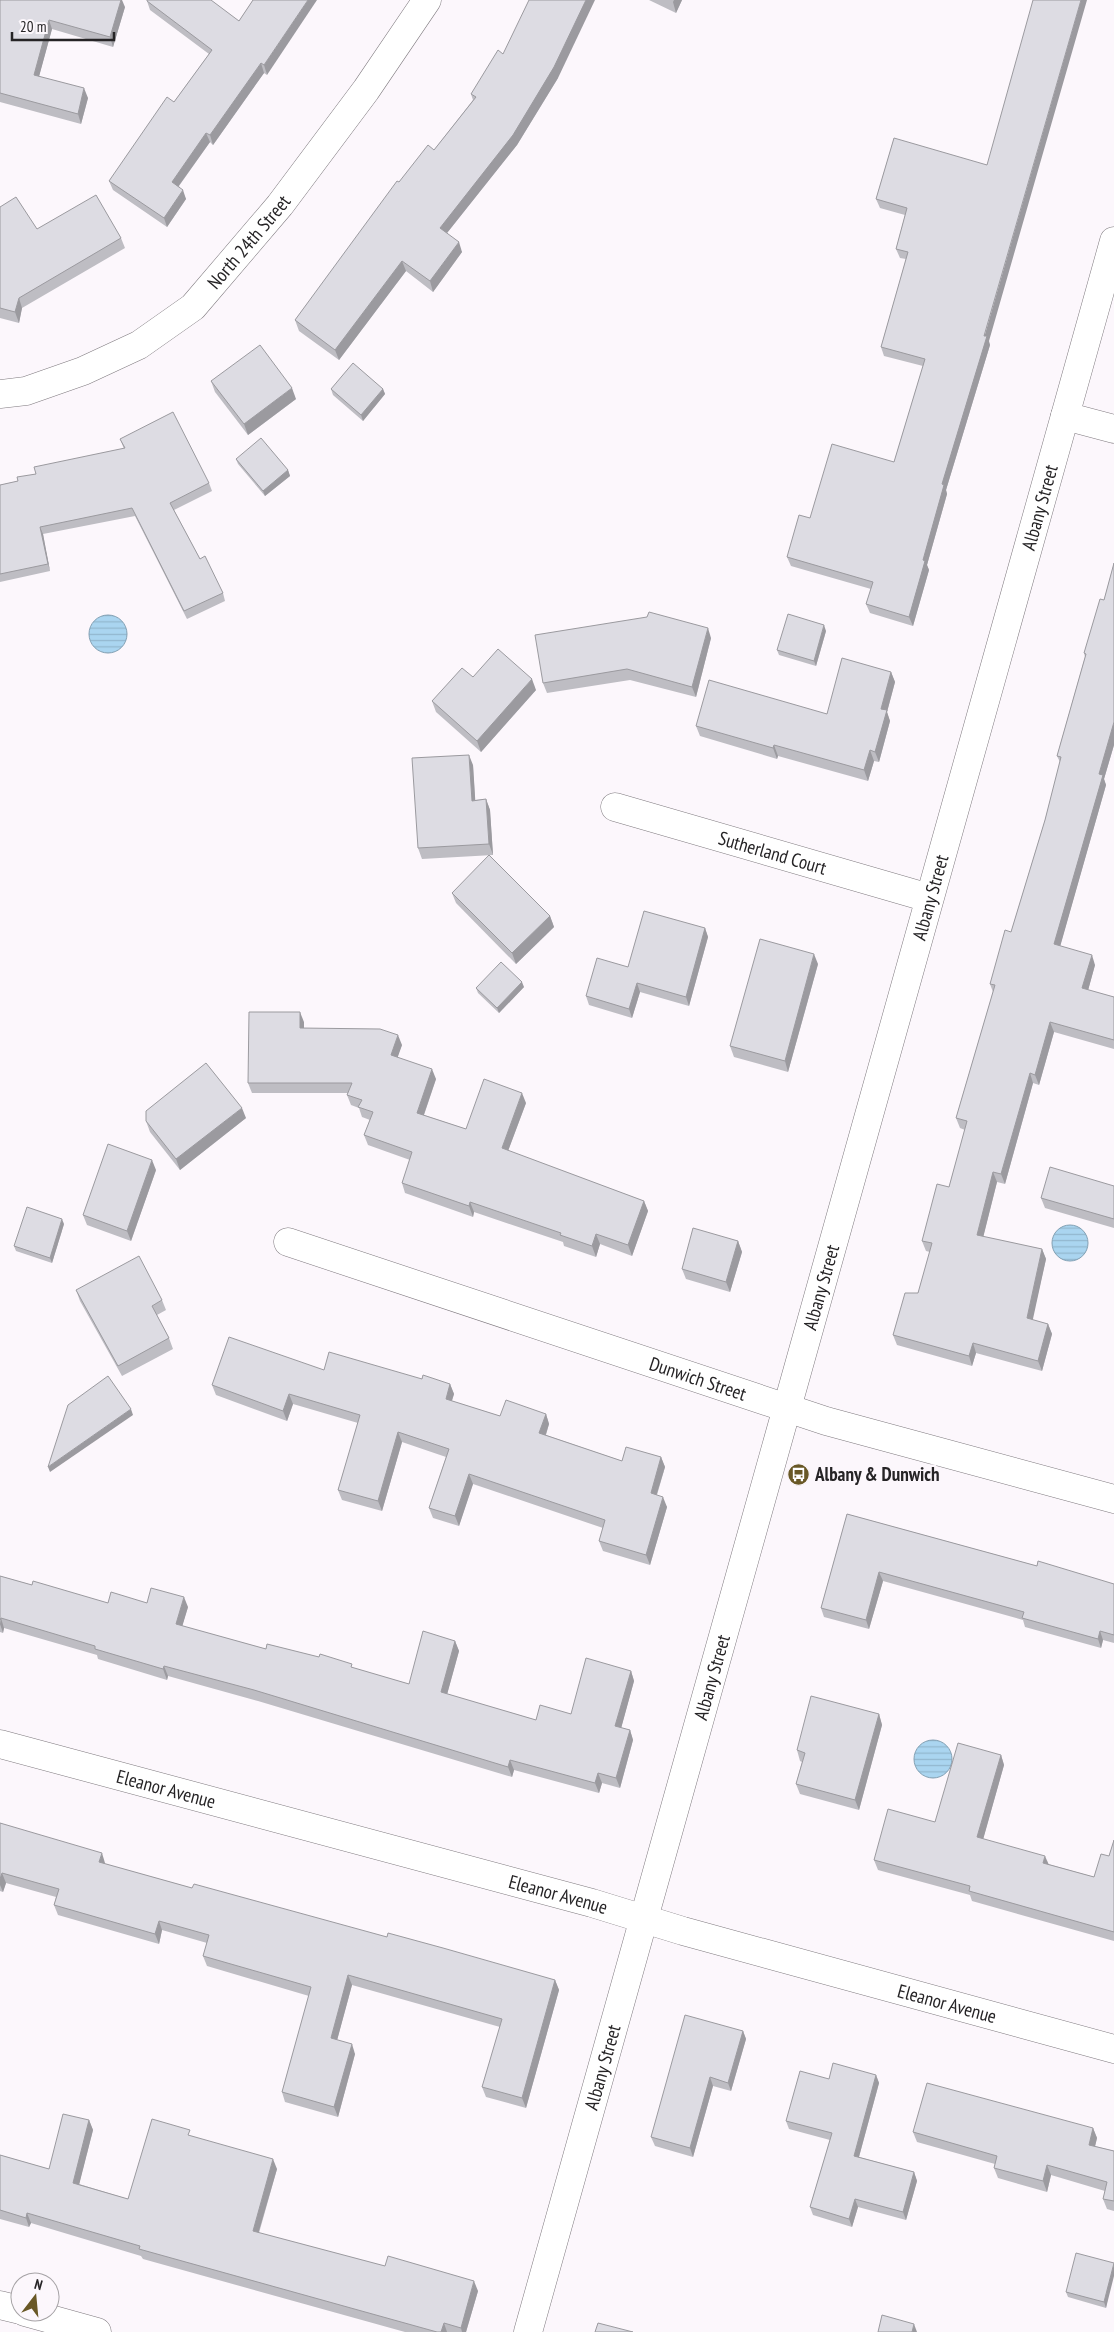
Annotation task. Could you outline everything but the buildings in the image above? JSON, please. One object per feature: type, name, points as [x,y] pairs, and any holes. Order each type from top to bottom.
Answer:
[{"type":"street","name":"North 24th Street","points":[[0,394],[26,391],[83,371],[139,345],[193,307],[280,205],[366,90],[427,0]]},
{"type":"street","name":"Albany Street","points":[[528,2332],[1114,241]]},
{"type":"street","points":[[1065,416],[1114,429]]},
{"type":"street","name":"Sutherland Court","points":[[615,807],[929,898]]},
{"type":"street","name":"Dunwich Street","points":[[288,1242],[786,1408],[1114,1499]]},
{"type":"street","name":"Eleanor Avenue","points":[[0,1744],[1114,2049]]},
{"type":"street","points":[[60,2322],[97,2332]]},
{"type":"water","points":[[108,615],[121,621],[127,634],[121,647],[108,653],[95,647],[89,634],[95,621]]},
{"type":"water","points":[[1070,1225],[1077,1226],[1083,1230],[1087,1236],[1087,1250],[1083,1256],[1077,1260],[1070,1261],[1063,1260],[1057,1256],[1053,1250],[1052,1243],[1053,1236],[1057,1230],[1063,1226]]},
{"type":"water","points":[[933,1740],[947,1745],[952,1759],[947,1773],[933,1778],[919,1773],[914,1759],[919,1745]]},
{"type":"place","name":"Albany & Dunwich","points":[[799,1474]]}]
